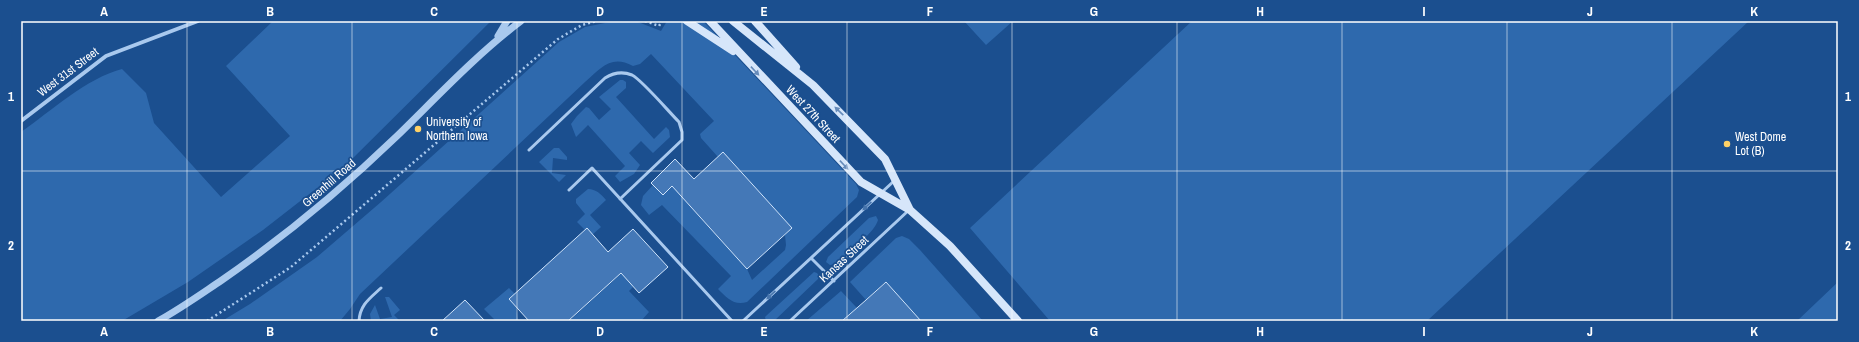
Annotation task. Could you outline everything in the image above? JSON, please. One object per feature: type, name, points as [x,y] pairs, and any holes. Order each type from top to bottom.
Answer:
[{"type":"main road","points":[[687,21],[742,57]]},
{"type":"main road","name":"West 27th Street","points":[[710,21],[742,57],[861,182],[910,210],[950,246],[1018,321]]},
{"type":"main road","name":"West 27th Street","points":[[733,21],[812,85],[885,159],[910,210]]},
{"type":"main road","points":[[755,21],[812,85]]},
{"type":"street","name":"West 31st Street","points":[[21,121],[106,56],[198,21]]},
{"type":"street","name":"Greenhill Road","points":[[495,40],[507,21]]},
{"type":"street","name":"Greenhill Road","points":[[158,321],[176,311],[255,258],[319,207],[396,137],[495,40],[521,21]]},
{"type":"lane","points":[[529,150],[605,78],[611,74],[618,73],[632,75],[679,122],[682,132],[682,140],[620,199]]},
{"type":"lane","points":[[569,190],[592,168],[732,321]]},
{"type":"lane","points":[[743,321],[895,180]]},
{"type":"lane","name":"Kansas Street","points":[[790,321],[910,210]]},
{"type":"lane","points":[[811,258],[834,281]]},
{"type":"lane","points":[[359,321],[360,311],[368,300],[381,288]]},
{"type":"path","points":[[207,321],[291,267],[558,39],[582,25],[597,21]]},
{"type":"path","points":[[645,21],[659,26],[662,21]]},
{"type":"shaded area","points":[[273,21],[491,21],[344,167],[263,230],[188,282],[122,321],[21,321],[21,132],[83,87],[109,73],[122,69],[146,93],[154,123],[221,197],[290,136],[226,66]]},
{"type":"shaded area","points":[[667,21],[703,21],[856,184],[859,190],[857,197],[747,302],[734,302],[718,289],[731,276],[662,205],[649,215],[641,205],[643,196],[653,185],[663,195],[679,180],[678,193],[747,269],[752,280],[785,250],[785,235],[792,228],[723,153],[718,157],[701,138],[700,134],[714,121],[651,54],[640,64],[633,66],[618,61],[612,62],[596,72],[360,294],[340,321],[222,321],[250,304],[317,257],[381,202],[559,42],[585,27],[610,22],[638,22],[661,31]]},
{"type":"shaded area","points":[[964,21],[1013,21],[986,45]]},
{"type":"shaded area","points":[[1192,21],[1749,21],[1427,321],[1050,321],[970,228]]},
{"type":"shaded area","points":[[620,80],[626,82],[626,88],[616,97],[654,139],[666,127],[669,130],[670,137],[653,153],[641,141],[629,153],[640,165],[634,174],[620,182],[615,176],[625,166],[588,125],[576,137],[571,124],[586,107],[589,108],[599,120],[611,109],[599,97]]},
{"type":"shaded area","points":[[554,148],[559,148],[567,157],[567,160],[553,158],[552,173],[566,175],[559,182],[539,162]]},
{"type":"shaded area","points":[[588,189],[598,192],[606,200],[590,215],[601,227],[592,235],[577,222],[585,214],[576,203],[576,199]]},
{"type":"shaded area","points":[[876,216],[878,220],[875,226],[859,244],[835,264],[830,265],[826,262],[828,257],[869,218]]},
{"type":"shaded area","points":[[902,236],[909,239],[920,250],[983,321],[921,321],[884,283],[866,300],[850,282],[896,238]]},
{"type":"shaded area","points":[[625,270],[633,287],[629,291],[649,312],[641,321],[569,321]]},
{"type":"shaded area","points":[[814,272],[819,276],[818,279],[774,321],[766,321],[765,317]]},
{"type":"shaded area","points":[[1838,282],[1838,321],[1797,321]]},
{"type":"shaded area","points":[[509,288],[515,294],[509,299],[516,307],[518,321],[496,321],[484,309]]},
{"type":"shaded area","points":[[841,291],[857,308],[843,321],[806,321]]},
{"type":"shaded area","points":[[385,297],[389,297],[400,310],[394,315],[400,321],[371,321],[370,314],[375,305],[380,319],[392,317]]},
{"type":"building","points":[[723,152],[792,228],[747,269],[672,186],[663,195],[651,183],[675,159],[694,179]]},
{"type":"building","points":[[587,228],[608,252],[633,229],[668,267],[639,293],[621,273],[568,321],[529,321],[509,299]]},
{"type":"building","points":[[886,282],[921,321],[842,321],[866,300]]},
{"type":"building","points":[[465,300],[485,321],[442,321]]},
{"type":"place","name":"University of Northern Iowa","points":[[418,129]]},
{"type":"place","name":"West Dome Lot (B)","points":[[1727,144]]}]
